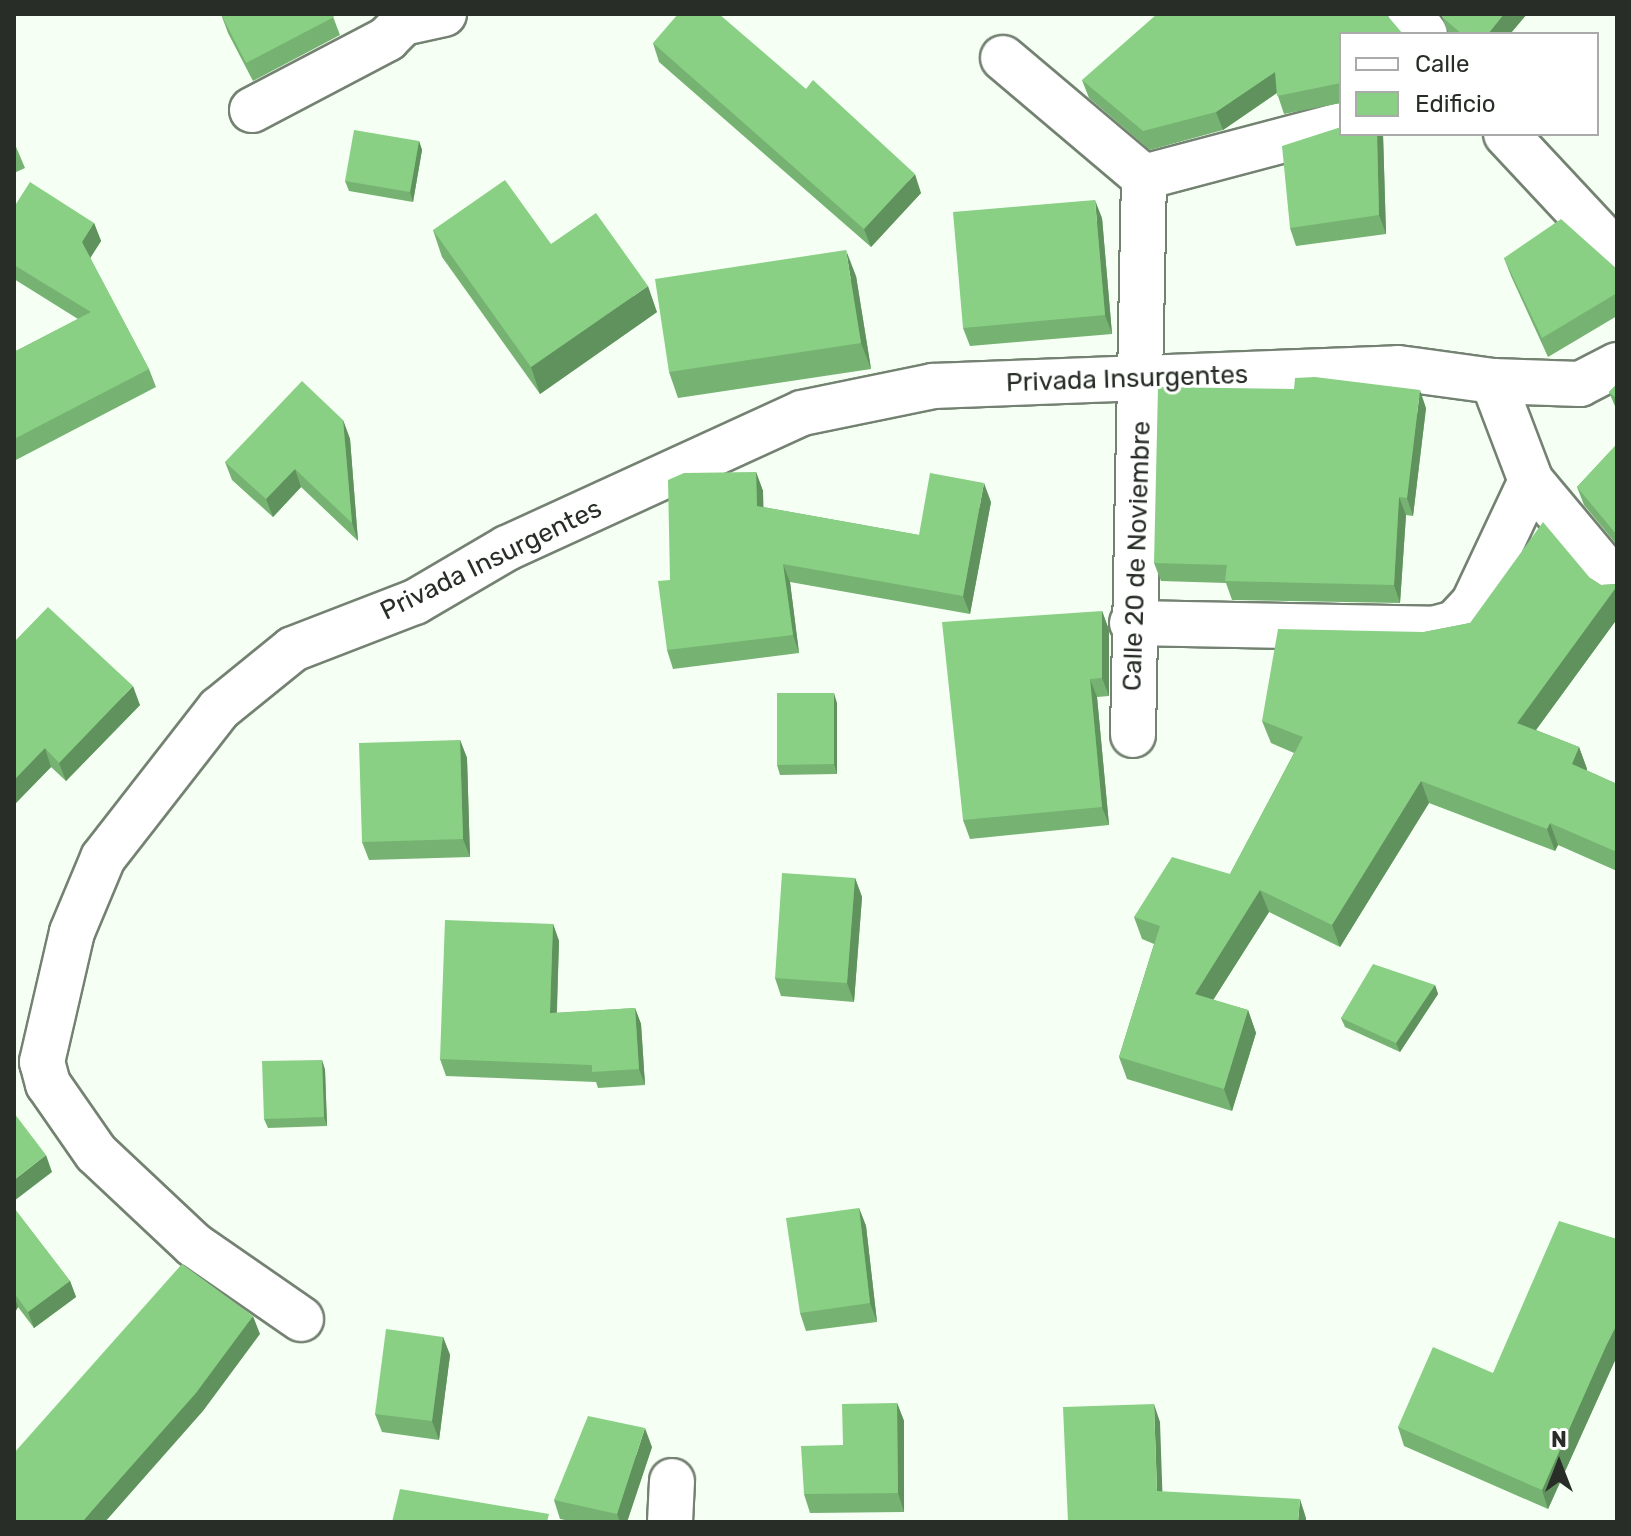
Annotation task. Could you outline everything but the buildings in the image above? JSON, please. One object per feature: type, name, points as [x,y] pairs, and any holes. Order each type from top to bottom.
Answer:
[{"type":"street","points":[[252,110],[387,39],[403,18],[444,14]]},
{"type":"street","points":[[1410,14],[1424,32]]},
{"type":"street","points":[[1003,58],[1144,177],[1339,126]]},
{"type":"street","points":[[1508,136],[1617,253]]},
{"type":"street","name":"Calle 20 de Noviembre","points":[[1133,735],[1132,623],[1144,378],[1144,177]]},
{"type":"street","name":"Privada Insurgentes","points":[[301,1319],[194,1245],[96,1153],[48,1084],[42,1062],[72,932],[103,858],[219,709],[293,649],[415,602],[507,548],[802,413],[933,386],[1398,368],[1493,381],[1580,384],[1617,365]]},
{"type":"street","points":[[1493,381],[1531,481],[1617,584]]},
{"type":"street","points":[[1132,623],[1433,629],[1455,623],[1473,604],[1531,481]]}]
